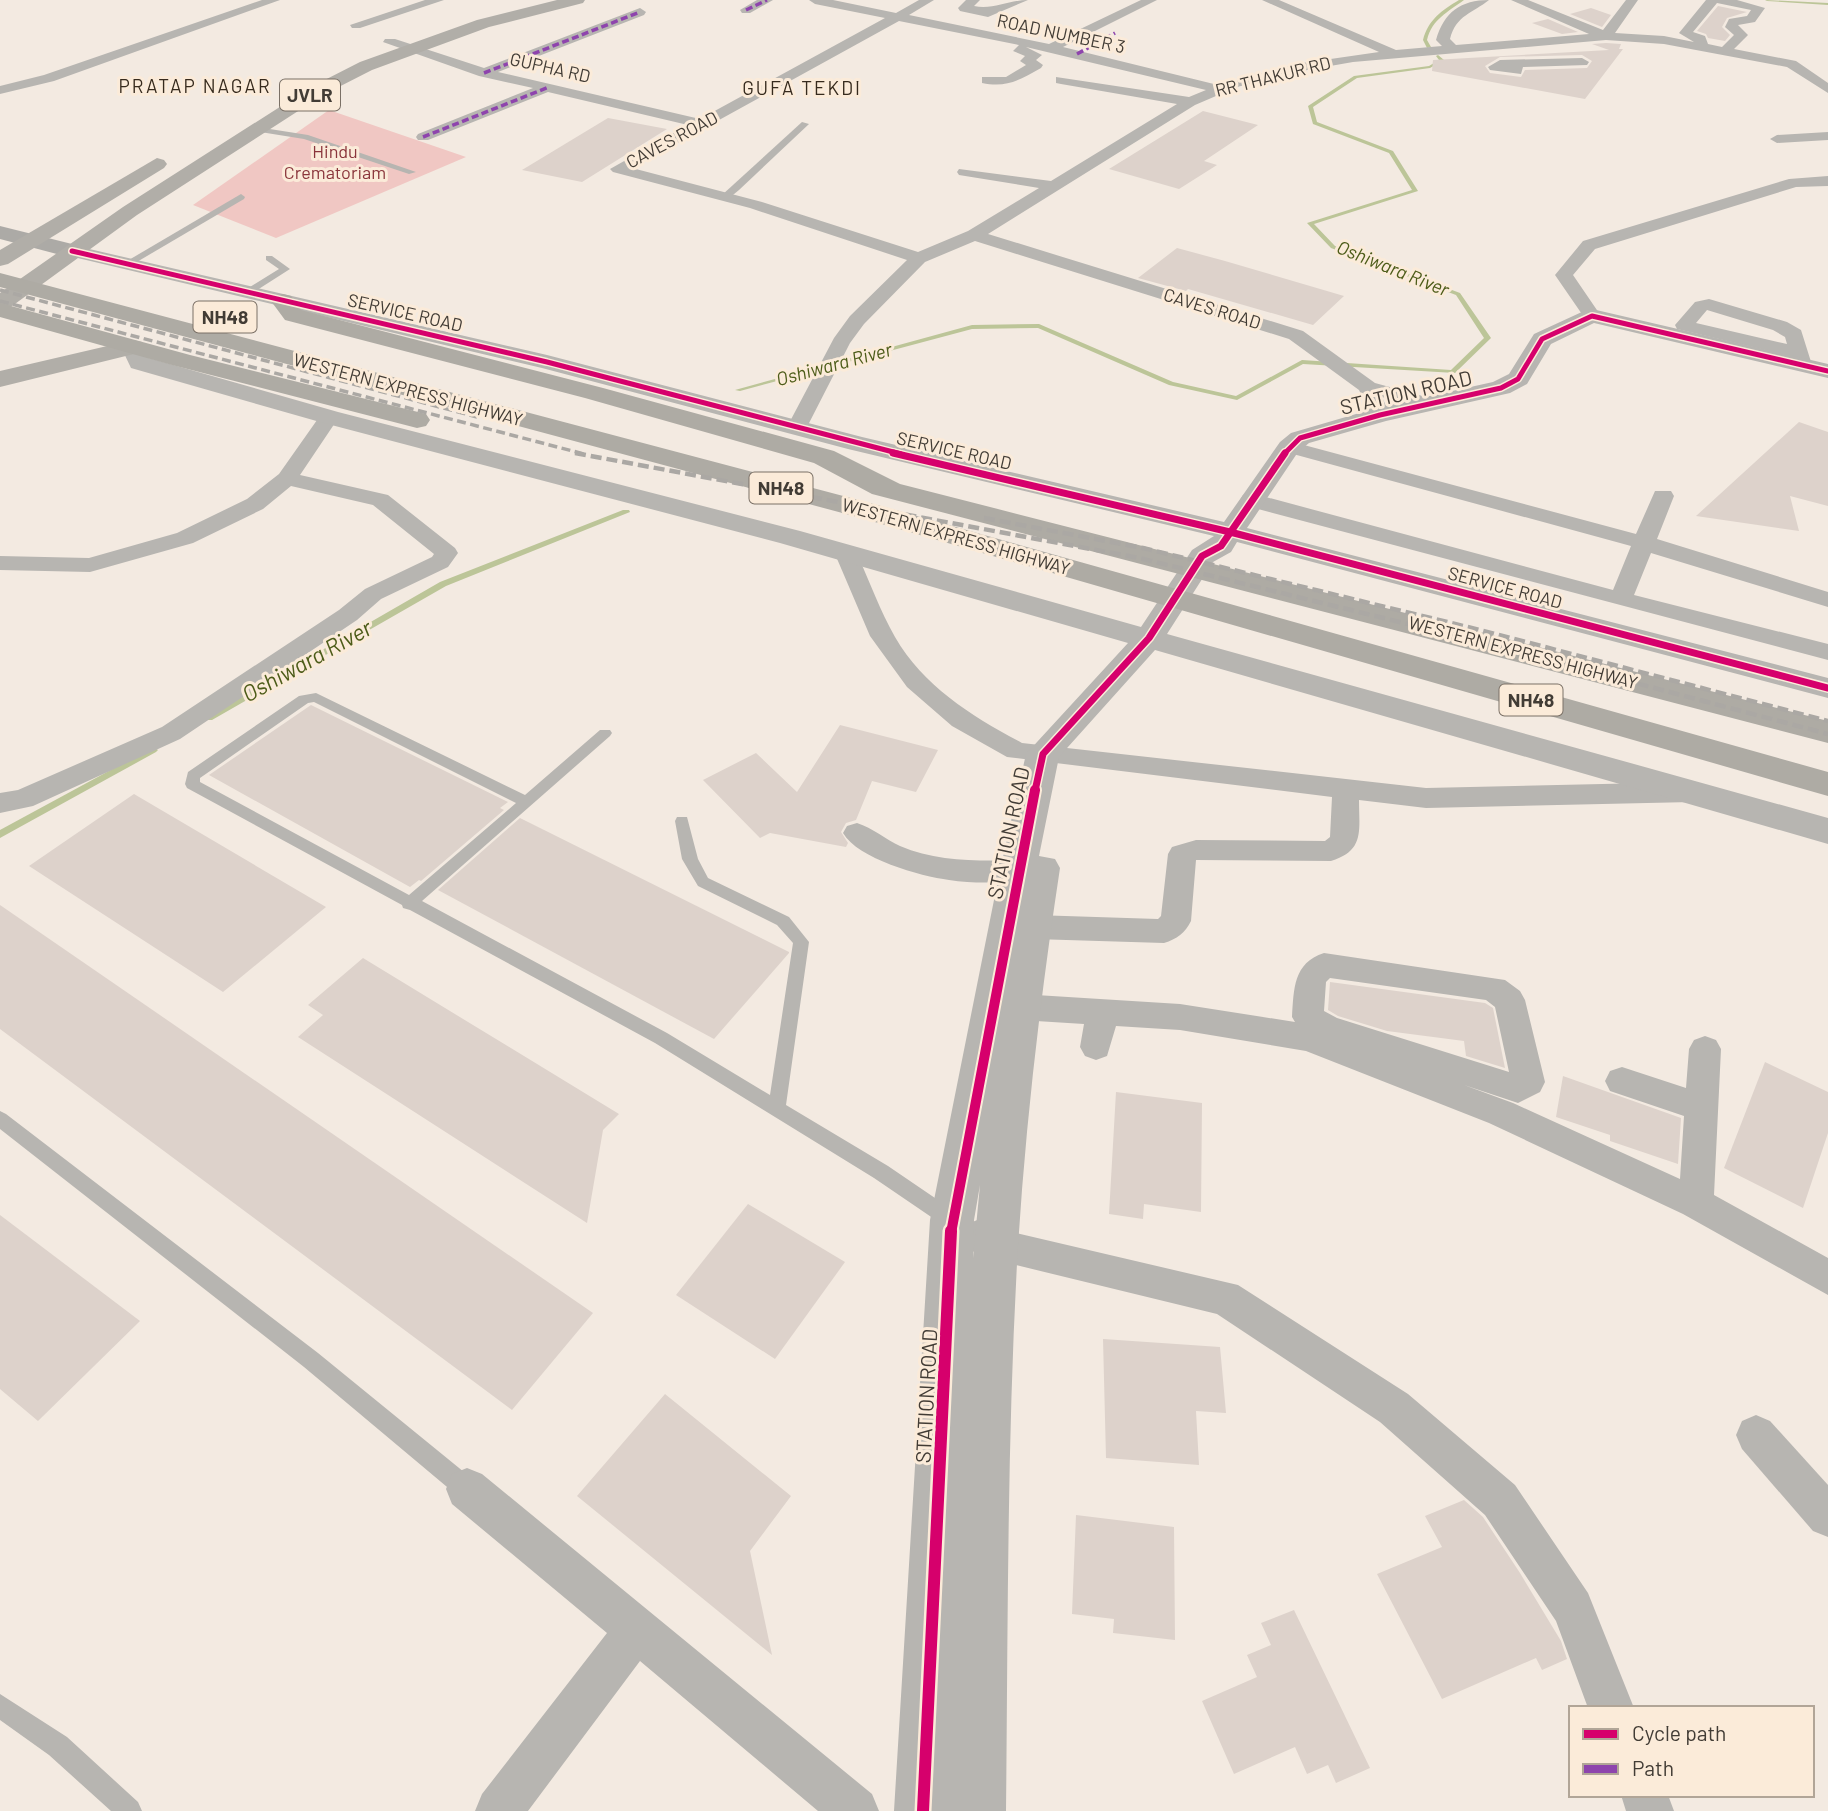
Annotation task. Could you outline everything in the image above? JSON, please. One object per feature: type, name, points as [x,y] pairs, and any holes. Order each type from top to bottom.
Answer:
[{"type":"highway","name":"WESTERN EXPRESS HIGHWAY","points":[[0,257],[451,377],[1828,732]]},
{"type":"highway","name":"WESTERN EXPRESS HIGHWAY","points":[[0,280],[426,396],[871,512],[1828,783]]},
{"type":"highway","points":[[283,301],[293,315],[594,393],[824,457],[890,490]]},
{"type":"highway","points":[[0,310],[133,347],[179,367]]},
{"type":"highway","points":[[225,379],[699,491],[871,512]]},
{"type":"main road","name":"JVLR","points":[[299,80],[390,42],[495,8],[531,0]]},
{"type":"main road","name":"JVLR","points":[[0,304],[72,251],[317,91],[366,66],[482,23],[577,0]]},
{"type":"main road","points":[[0,257],[168,157]]},
{"type":"main road","points":[[0,232],[72,251]]},
{"type":"main road","points":[[0,379],[133,347]]},
{"type":"street","points":[[0,90],[49,78],[274,0]]},
{"type":"street","points":[[356,25],[438,0]]},
{"type":"street","points":[[746,10],[767,0]]},
{"type":"street","name":"ROAD NUMBER 3","points":[[815,0],[1051,48],[1218,89]]},
{"type":"street","points":[[853,8],[869,0]]},
{"type":"street","name":"CAVES ROAD","points":[[919,258],[724,197],[618,169],[928,0]]},
{"type":"street","points":[[939,26],[972,5],[988,13],[1023,0]]},
{"type":"street","points":[[1051,48],[1151,0]]},
{"type":"street","points":[[1268,0],[1398,54]]},
{"type":"street","points":[[1453,53],[1443,40],[1449,23],[1468,6],[1483,0]]},
{"type":"street","points":[[1517,0],[1606,36],[1632,0]]},
{"type":"street","points":[[1702,47],[1700,39],[1685,33],[1713,0]]},
{"type":"street","points":[[1719,0],[1759,9],[1751,19],[1733,22],[1733,30],[1742,35],[1725,51]]},
{"type":"street","points":[[484,73],[640,12]]},
{"type":"street","points":[[1077,54],[1115,33]]},
{"type":"street","name":"RR THAKUR RD","points":[[797,428],[841,342],[857,320],[919,258],[974,235],[1190,102],[1218,89],[1296,68],[1353,58],[1495,50],[1560,44],[1606,36],[1664,40],[1791,64],[1827,96]]},
{"type":"street","name":"GUPHA RD","points":[[390,42],[484,73],[704,124]]},
{"type":"street","points":[[987,80],[1009,81],[1036,65],[1027,61],[1034,55],[1020,50],[1030,44]]},
{"type":"street","points":[[1517,64],[1585,68],[1560,44]]},
{"type":"street","points":[[1061,80],[1190,102]]},
{"type":"street","points":[[422,137],[549,87]]},
{"type":"street","points":[[1777,139],[1828,136]]},
{"type":"street","points":[[965,172],[1053,186]]},
{"type":"street","points":[[1828,181],[1795,182],[1589,244],[1564,275],[1592,316],[1680,330],[1801,359],[1828,371]]},
{"type":"street","name":"CAVES ROAD","points":[[974,235],[1296,334],[1368,387],[1380,415]]},
{"type":"street","name":"SERVICE ROAD","points":[[72,251],[547,362],[1226,539],[1828,688]]},
{"type":"street","points":[[1680,330],[1701,306],[1715,305],[1789,330],[1794,334],[1801,359]]},
{"type":"street","name":"STATION ROAD","points":[[923,1811],[952,1220],[1006,1006],[1030,871],[1056,755],[1223,563],[1226,539],[1289,447],[1300,438],[1380,415],[1501,388],[1518,379],[1542,339],[1592,316]]},
{"type":"street","points":[[179,367],[225,379],[329,417],[494,458],[1158,640],[1828,831]]},
{"type":"street","points":[[1368,387],[1430,404]]},
{"type":"street","points":[[0,563],[90,565],[185,538],[255,505],[287,479],[329,417]]},
{"type":"street","points":[[1289,447],[1645,543],[1828,600]]},
{"type":"street","points":[[0,803],[23,799],[170,733],[348,615],[373,594],[440,562],[447,552],[380,500],[287,479]]},
{"type":"street","points":[[1621,599],[1663,496]]},
{"type":"street","points":[[1251,500],[1828,652]]},
{"type":"street","points":[[846,554],[888,646],[930,697],[962,723],[1016,751],[1426,798],[1693,792]]},
{"type":"street","points":[[1034,928],[1164,931],[1176,921],[1182,854],[1196,850],[1331,851],[1344,842],[1346,790]]},
{"type":"street","points":[[857,833],[891,854],[950,870],[1030,871]]},
{"type":"street","name":"STATION ROAD","points":[[977,1811],[984,1467],[1006,1006],[1034,928],[1030,871]]},
{"type":"street","points":[[1006,1006],[1180,1017],[1310,1038],[1389,1058],[1518,1088],[1528,1082],[1509,1000],[1494,989],[1324,965],[1311,977],[1308,1017],[1328,1029],[1389,1058],[1501,1113],[1696,1203],[1828,1278]]},
{"type":"street","points":[[1096,1047],[1099,1025],[1108,1012]]},
{"type":"street","points":[[1696,1203],[1705,1049]]},
{"type":"street","points":[[1622,1082],[1700,1107]]},
{"type":"street","points":[[952,1220],[996,1245],[1225,1298],[1394,1408],[1500,1500],[1573,1608],[1610,1706]]},
{"type":"street","points":[[1756,1435],[1828,1517]]},
{"type":"street","points":[[467,1489],[855,1811]]},
{"type":"street","points":[[499,1811],[637,1629]]},
{"type":"lane","points":[[724,197],[747,181],[756,167],[805,124]]},
{"type":"lane","points":[[257,129],[305,137],[412,172]]},
{"type":"lane","points":[[127,264],[241,197]]},
{"type":"lane","points":[[248,292],[285,270],[269,258]]},
{"type":"lane","points":[[527,802],[316,697],[304,699],[193,776],[192,784],[409,904],[661,1038],[881,1172],[952,1220]]},
{"type":"lane","points":[[409,904],[606,733]]},
{"type":"lane","points":[[682,821],[690,859],[704,882],[783,921],[801,942],[777,1109]]},
{"type":"lane","points":[[0,1119],[311,1360],[467,1489]]},
{"type":"lane","points":[[0,1706],[58,1746],[129,1811]]},
{"type":"green space","name":"Hindu Crematoriam","points":[[329,110],[466,157],[276,238],[193,205]]},
{"type":"building","points":[[1718,6],[1747,12],[1727,18],[1722,27],[1730,35],[1725,41],[1708,38],[1706,34],[1697,31]]},
{"type":"building","points":[[1591,8],[1611,15],[1602,27],[1570,14]]},
{"type":"building","points":[[1548,19],[1578,32],[1562,34],[1532,23]]},
{"type":"building","points":[[1592,44],[1621,44],[1619,49],[1623,49],[1585,99],[1432,71],[1433,60],[1609,50]],"holes":[[[1582,55],[1592,61],[1587,68],[1525,70],[1521,77],[1490,73],[1485,66],[1500,57]]]},
{"type":"building","points":[[1203,111],[1258,125],[1204,161],[1217,165],[1179,189],[1109,169]]},
{"type":"building","points":[[608,118],[667,129],[582,182],[522,170]]},
{"type":"building","points":[[1177,248],[1344,296],[1313,325],[1188,289],[1186,291],[1138,278]]},
{"type":"building","points":[[1799,422],[1828,432],[1828,506],[1790,496],[1799,531],[1696,516]]},
{"type":"building","points":[[311,705],[508,802],[500,808],[504,810],[421,881],[410,887],[209,775]]},
{"type":"building","points":[[840,725],[938,750],[916,792],[872,781],[856,820],[846,823],[841,832],[848,843],[846,847],[770,833],[760,838],[703,780],[756,753],[797,792]]},
{"type":"building","points":[[134,794],[326,907],[223,992],[29,866]]},
{"type":"building","points":[[520,818],[789,953],[714,1039],[438,890]]},
{"type":"building","points":[[0,905],[593,1313],[512,1410],[0,1029]]},
{"type":"building","points":[[363,958],[619,1114],[603,1130],[587,1223],[298,1037],[323,1015],[308,1005]]},
{"type":"building","points":[[1330,982],[1485,1003],[1493,1008],[1505,1068],[1466,1056],[1464,1041],[1387,1031],[1338,1016],[1328,1010]]},
{"type":"building","points":[[1765,1062],[1828,1092],[1828,1133],[1803,1208],[1724,1168]]},
{"type":"building","points":[[1563,1076],[1681,1118],[1678,1164],[1610,1141],[1610,1135],[1556,1117]]},
{"type":"building","points":[[1116,1092],[1202,1103],[1201,1212],[1144,1204],[1143,1219],[1109,1214]]},
{"type":"building","points":[[748,1204],[845,1262],[775,1359],[676,1295]]},
{"type":"building","points":[[0,1215],[140,1321],[38,1421],[0,1389]]},
{"type":"building","points":[[1103,1339],[1220,1347],[1226,1413],[1196,1411],[1199,1465],[1106,1458]]},
{"type":"building","points":[[665,1394],[791,1496],[750,1551],[772,1655],[577,1496]]},
{"type":"building","points":[[1464,1500],[1483,1517],[1520,1573],[1561,1641],[1567,1659],[1542,1670],[1536,1658],[1442,1699],[1377,1574],[1442,1547],[1425,1516]]},
{"type":"building","points":[[1076,1515],[1174,1527],[1175,1640],[1113,1633],[1114,1619],[1072,1614]]},
{"type":"building","points":[[1294,1610],[1370,1768],[1336,1783],[1328,1765],[1307,1774],[1295,1747],[1234,1774],[1202,1701],[1257,1677],[1247,1655],[1271,1645],[1261,1623]]},
{"type":"waterway","name":"Oshiwara River","points":[[1429,47],[1425,40],[1430,26],[1462,0]]},
{"type":"waterway","points":[[1767,0],[1828,4]]},
{"type":"waterway","name":"Oshiwara River","points":[[738,390],[972,327],[1039,326],[1171,384],[1237,398],[1302,362],[1453,372],[1488,338],[1458,294],[1333,247],[1310,223],[1415,191],[1391,152],[1315,123],[1310,107],[1356,77],[1430,67],[1442,60],[1438,56]]},
{"type":"waterway","name":"Oshiwara River","points":[[209,718],[443,584],[626,512]]},
{"type":"waterway","name":"Oshiwara River","points":[[0,834],[153,750]]},
{"type":"railway","points":[[0,290],[477,417]]},
{"type":"railway","points":[[0,301],[584,454]]},
{"type":"railway","points":[[575,453],[1139,558],[1481,642],[1828,734]]},
{"type":"railway","points":[[984,518],[1143,548],[1480,630],[1828,721]]},
{"type":"marked path","points":[[746,10],[767,0]]},
{"type":"marked path","points":[[484,73],[640,12]]},
{"type":"marked path","points":[[1077,54],[1115,33]]},
{"type":"marked path","points":[[423,137],[549,87]]},
{"type":"cycle path","points":[[72,251],[547,362],[857,444],[1230,532],[1828,688]]},
{"type":"cycle path","points":[[923,1811],[952,1220],[1018,870],[1043,754],[1149,638],[1202,556],[1221,546],[1289,447],[1300,438],[1380,415],[1501,388],[1518,379],[1542,339],[1592,316],[1828,371]]},
{"type":"district","name":"PRATAP NAGAR","points":[[195,86]]},
{"type":"district","name":"GUFA TEKDI","points":[[802,88]]}]
